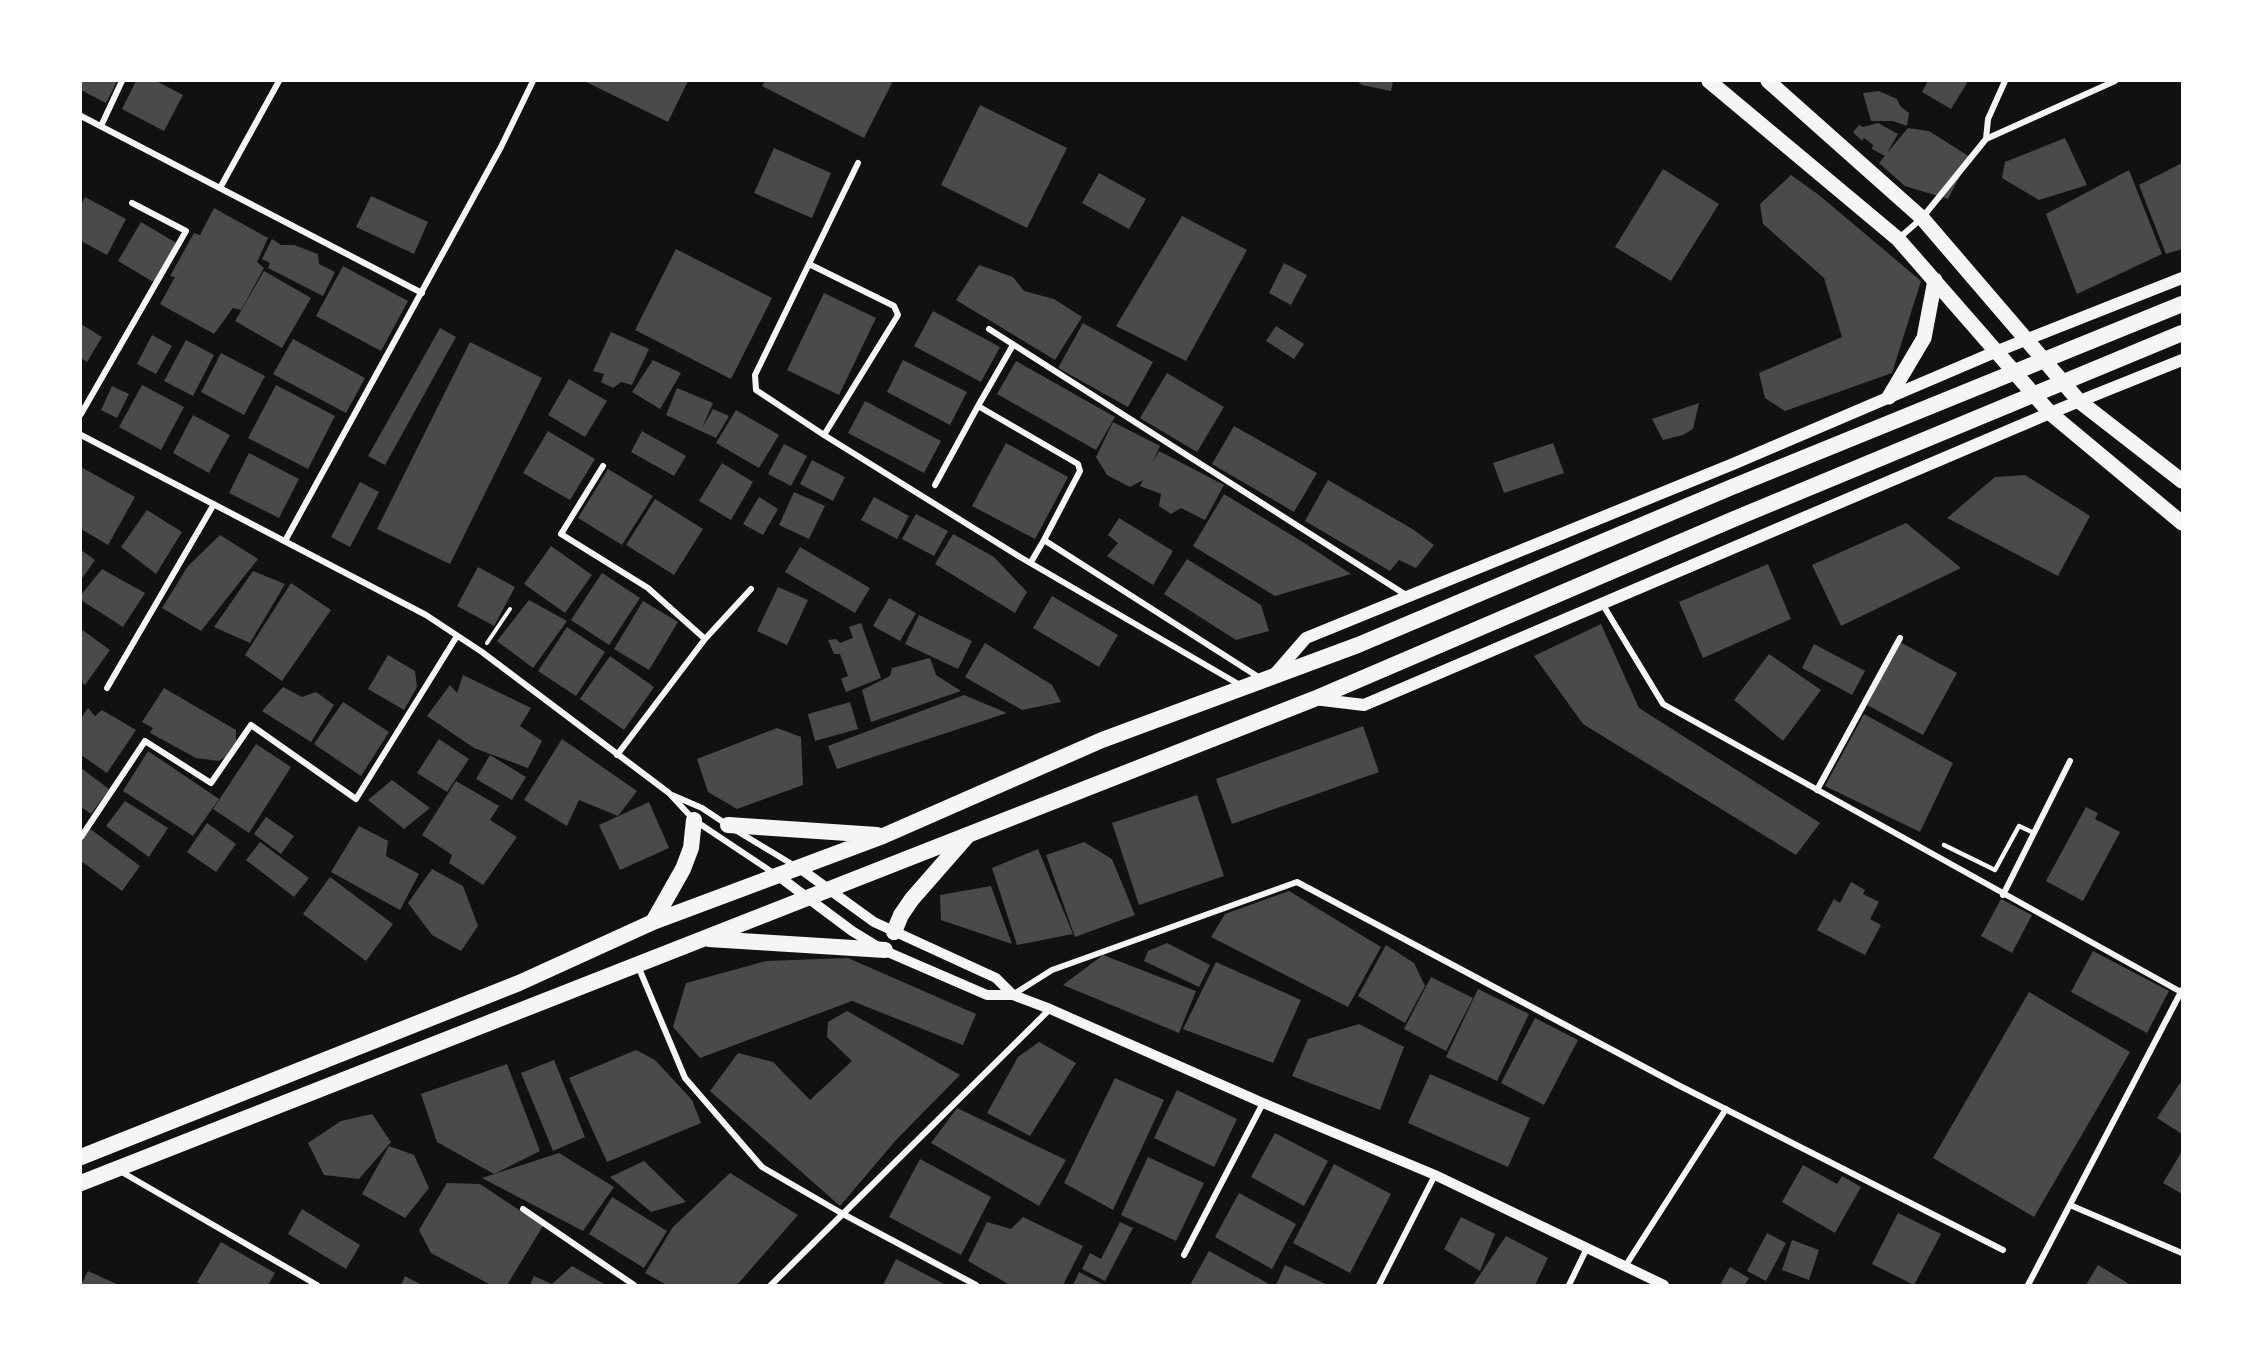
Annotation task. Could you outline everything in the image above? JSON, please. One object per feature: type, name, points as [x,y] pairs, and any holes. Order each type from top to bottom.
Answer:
[{"type":"highway","points":[[81,1158],[519,983],[653,922],[883,836],[1102,740],[1359,645],[1732,487],[2182,304]]},
{"type":"highway","points":[[81,1183],[636,963],[1314,699],[1734,519],[2182,333]]},
{"type":"highway","points":[[653,922],[683,869],[691,848],[694,820]]},
{"type":"highway","points":[[728,825],[883,836]]},
{"type":"highway","points":[[894,932],[901,915],[912,899],[971,832]]},
{"type":"highway","points":[[702,938],[885,950]]},
{"type":"main road","points":[[1709,81],[1898,239],[2050,413],[2182,523]]},
{"type":"main road","points":[[1768,81],[1922,218],[2079,401],[2182,481]]},
{"type":"main road","points":[[1268,678],[1306,638],[1406,595],[1733,464],[1995,352],[2182,278]]},
{"type":"main road","points":[[1889,398],[1924,338],[1935,280]]},
{"type":"main road","points":[[1314,699],[1364,705],[2050,413],[2182,360]]},
{"type":"street","points":[[101,126],[122,81]]},
{"type":"street","points":[[220,188],[279,81]]},
{"type":"street","points":[[285,541],[501,147],[533,81]]},
{"type":"street","points":[[1986,139],[1988,118],[2005,81]]},
{"type":"street","points":[[1898,239],[1922,218],[1986,139],[2115,81]]},
{"type":"street","points":[[81,116],[422,293]]},
{"type":"street","points":[[858,163],[755,375],[753,384],[761,396],[1031,562],[1244,687]]},
{"type":"street","points":[[81,414],[186,231],[132,203]]},
{"type":"street","points":[[809,264],[894,306],[898,315],[824,435]]},
{"type":"street","points":[[989,329],[1406,595]]},
{"type":"street","points":[[935,485],[1013,345]]},
{"type":"street","points":[[978,406],[1078,464],[1080,471],[1031,562]]},
{"type":"street","points":[[81,435],[426,615],[482,652],[669,793],[694,820],[777,875],[805,898],[885,950],[987,995],[1013,995],[1050,1009],[1263,1103],[1435,1175],[1664,1285]]},
{"type":"street","points":[[603,466],[561,534],[648,588],[705,639]]},
{"type":"street","points":[[107,688],[214,504]]},
{"type":"street","points":[[1044,540],[1268,678]]},
{"type":"street","points":[[617,755],[705,639],[751,589]]},
{"type":"street","points":[[1603,605],[1663,704],[2003,895],[2182,991],[2028,1285]]},
{"type":"street","points":[[81,837],[145,741],[212,783],[250,725],[356,799],[457,636]]},
{"type":"street","points":[[1817,790],[1900,638]]},
{"type":"street","points":[[2003,895],[2070,761]]},
{"type":"street","points":[[669,793],[702,808],[798,867],[828,890],[894,932],[996,978],[1013,995]]},
{"type":"street","points":[[1013,995],[1052,970],[1297,882],[1726,1109],[2003,1250]]},
{"type":"street","points":[[636,963],[685,1078],[762,1167],[843,1214],[976,1285]]},
{"type":"street","points":[[771,1285],[1050,1009]]},
{"type":"street","points":[[1184,1255],[1263,1103]]},
{"type":"street","points":[[1626,1265],[1726,1109]]},
{"type":"street","points":[[116,1170],[317,1285]]},
{"type":"street","points":[[1379,1285],[1435,1175]]},
{"type":"street","points":[[2070,1205],[2182,1253]]},
{"type":"street","points":[[523,1209],[634,1285]]},
{"type":"street","points":[[1569,1285],[1587,1247]]},
{"type":"lane","points":[[1944,845],[1995,870],[2019,826],[2034,833]]},
{"type":"path","points":[[482,652],[510,609]]},
{"type":"building","points":[[81,81],[117,81],[106,103],[81,90]]},
{"type":"building","points":[[136,81],[156,81],[183,95],[164,131],[122,109]]},
{"type":"building","points":[[584,81],[688,81],[668,122]]},
{"type":"building","points":[[765,81],[893,81],[864,138],[762,86]]},
{"type":"building","points":[[1357,81],[1393,81],[1391,91],[1362,85]]},
{"type":"building","points":[[1928,81],[1964,81],[1967,83],[1951,109],[1922,92]]},
{"type":"building","points":[[1879,91],[1897,99],[1900,106],[1909,113],[1907,126],[1893,121],[1871,121],[1863,93]]},
{"type":"building","points":[[980,105],[1067,148],[1027,228],[941,185]]},
{"type":"building","points":[[1878,123],[1898,134],[1887,153],[1908,128],[1929,131],[1970,157],[1948,199],[1905,186],[1879,163],[1885,156],[1872,149],[1873,145],[1864,138],[1862,141],[1853,132],[1859,125],[1863,127]]},
{"type":"building","points":[[2065,138],[2087,185],[2039,200],[2002,178],[2005,162]]},
{"type":"building","points":[[774,148],[831,173],[812,218],[754,193]]},
{"type":"building","points":[[2182,163],[2182,249],[2166,254],[2139,185]]},
{"type":"building","points":[[1663,169],[1719,204],[1671,281],[1615,247]]},
{"type":"building","points":[[2129,170],[2162,254],[2077,294],[2046,214]]},
{"type":"building","points":[[1099,173],[1146,199],[1129,229],[1082,203]]},
{"type":"building","points":[[1791,175],[1819,195],[1921,281],[1892,373],[1785,411],[1765,398],[1759,373],[1842,337],[1824,278],[1763,224],[1760,204]]},
{"type":"building","points":[[371,196],[428,222],[414,254],[356,227]]},
{"type":"building","points":[[85,197],[126,219],[107,255],[81,241],[81,205]]},
{"type":"building","points":[[214,208],[268,238],[257,262],[264,268],[241,310],[233,308],[214,334],[160,304],[175,277],[170,276],[194,233],[200,235]]},
{"type":"building","points":[[1182,216],[1247,250],[1186,361],[1116,326]]},
{"type":"building","points":[[141,222],[178,244],[155,283],[118,261]]},
{"type":"building","points":[[272,239],[281,245],[294,245],[318,254],[319,264],[335,272],[323,296],[268,268],[270,263],[262,259]]},
{"type":"building","points":[[676,249],[772,298],[731,379],[635,330]]},
{"type":"building","points":[[1284,263],[1307,275],[1291,305],[1269,293]]},
{"type":"building","points":[[979,265],[1013,277],[1024,291],[1054,299],[1082,317],[1055,360],[956,300]]},
{"type":"building","points":[[343,266],[408,301],[381,351],[316,316]]},
{"type":"building","points":[[264,271],[311,298],[282,348],[235,321]]},
{"type":"building","points":[[824,293],[876,318],[839,395],[787,370]]},
{"type":"building","points":[[933,311],[1000,347],[981,382],[914,346]]},
{"type":"building","points":[[1083,323],[1153,362],[1128,407],[1058,368]]},
{"type":"building","points":[[81,324],[102,337],[87,362],[81,358]]},
{"type":"building","points":[[1276,326],[1304,344],[1294,359],[1266,341]]},
{"type":"building","points":[[440,328],[456,337],[385,465],[368,456]]},
{"type":"building","points":[[611,332],[649,349],[632,385],[621,382],[613,388],[601,382],[604,374],[593,371]]},
{"type":"building","points":[[152,335],[172,346],[156,374],[137,364]]},
{"type":"building","points":[[293,339],[365,378],[346,413],[273,374]]},
{"type":"building","points":[[186,340],[214,355],[193,396],[164,381]]},
{"type":"building","points":[[470,342],[542,378],[450,564],[377,529]]},
{"type":"building","points":[[221,353],[265,376],[244,415],[201,392]]},
{"type":"building","points":[[653,360],[681,373],[660,409],[632,392]]},
{"type":"building","points":[[903,360],[967,392],[950,425],[887,392]]},
{"type":"building","points":[[1016,361],[1115,417],[1096,450],[997,394]]},
{"type":"building","points":[[1167,373],[1224,407],[1197,452],[1140,418]]},
{"type":"building","points":[[569,379],[607,401],[585,437],[548,415]]},
{"type":"building","points":[[142,385],[184,407],[161,450],[119,427]]},
{"type":"building","points":[[276,385],[335,416],[308,469],[248,438]]},
{"type":"building","points":[[112,386],[129,394],[117,418],[101,410]]},
{"type":"building","points":[[677,388],[713,403],[702,428],[713,409],[729,416],[716,438],[666,415]]},
{"type":"building","points":[[865,401],[941,441],[924,473],[848,433]]},
{"type":"building","points":[[1699,403],[1693,429],[1683,435],[1663,440],[1652,419]]},
{"type":"building","points":[[736,410],[779,435],[759,468],[716,443]]},
{"type":"building","points":[[193,415],[230,435],[209,473],[173,453]]},
{"type":"building","points":[[1113,422],[1160,446],[1152,463],[1159,451],[1224,485],[1205,520],[1181,508],[1171,514],[1159,506],[1161,494],[1140,486],[1143,480],[1130,487],[1107,475],[1096,457]]},
{"type":"building","points":[[1234,426],[1317,473],[1294,512],[1212,464]]},
{"type":"building","points":[[548,431],[595,459],[570,500],[523,473]]},
{"type":"building","points":[[642,431],[686,456],[674,476],[631,452]]},
{"type":"building","points":[[1006,443],[1068,477],[1035,539],[972,506]]},
{"type":"building","points":[[1553,443],[1564,473],[1504,493],[1493,463]]},
{"type":"building","points":[[784,444],[807,456],[791,486],[768,474]]},
{"type":"building","points":[[249,453],[299,479],[279,518],[229,493]]},
{"type":"building","points":[[812,460],[845,477],[833,501],[800,484]]},
{"type":"building","points":[[722,463],[753,482],[731,520],[699,501]]},
{"type":"building","points":[[81,467],[135,497],[108,545],[81,529]]},
{"type":"building","points":[[608,469],[653,496],[622,545],[578,518]]},
{"type":"building","points":[[2025,475],[2090,516],[2058,576],[1947,518],[1995,477]]},
{"type":"building","points":[[1328,480],[1414,530],[1434,545],[1416,568],[1399,560],[1390,571],[1305,521]]},
{"type":"building","points":[[360,482],[379,492],[350,547],[331,537]]},
{"type":"building","points":[[794,492],[825,506],[809,539],[779,525]]},
{"type":"building","points":[[1224,494],[1351,574],[1275,596],[1193,546]]},
{"type":"building","points":[[759,497],[778,509],[763,535],[743,524]]},
{"type":"building","points":[[874,497],[909,516],[897,539],[861,520]]},
{"type":"building","points":[[655,499],[703,529],[674,575],[626,545]]},
{"type":"building","points":[[147,510],[182,532],[156,574],[121,547]]},
{"type":"building","points":[[916,514],[948,531],[934,556],[902,539]]},
{"type":"building","points":[[1119,518],[1173,551],[1153,585],[1107,556],[1118,543],[1108,535]]},
{"type":"building","points":[[1906,523],[1961,568],[1841,626],[1812,565]]},
{"type":"building","points":[[953,534],[994,557],[1027,592],[1015,613],[935,564]]},
{"type":"building","points":[[220,535],[258,559],[201,631],[162,608],[188,566]]},
{"type":"building","points":[[551,546],[592,575],[565,613],[524,584]]},
{"type":"building","points":[[800,547],[870,588],[855,613],[785,572]]},
{"type":"building","points":[[81,550],[95,560],[81,580]]},
{"type":"building","points":[[1187,559],[1261,605],[1269,631],[1236,640],[1164,594]]},
{"type":"building","points":[[1768,564],[1791,619],[1703,658],[1679,602]]},
{"type":"building","points":[[478,567],[515,587],[494,626],[457,606]]},
{"type":"building","points":[[102,569],[145,593],[123,627],[81,600],[81,595]]},
{"type":"building","points":[[253,571],[285,584],[250,643],[214,627]]},
{"type":"building","points":[[602,573],[640,598],[609,645],[571,620]]},
{"type":"building","points":[[291,583],[331,610],[282,681],[245,655]]},
{"type":"building","points":[[778,587],[808,600],[787,645],[757,631]]},
{"type":"building","points":[[1052,596],[1118,635],[1099,667],[1033,628]]},
{"type":"building","points":[[889,598],[916,613],[900,641],[873,626]]},
{"type":"building","points":[[529,600],[567,621],[533,668],[497,641]]},
{"type":"building","points":[[643,601],[678,622],[649,670],[614,649]]},
{"type":"building","points":[[919,615],[972,641],[958,669],[905,644]]},
{"type":"building","points":[[861,623],[881,678],[846,692],[841,679],[848,676],[840,654],[834,654],[828,640],[836,639],[840,643],[853,638],[849,627]]},
{"type":"building","points":[[1601,624],[1639,708],[1820,823],[1796,855],[1583,724],[1534,656]]},
{"type":"building","points":[[567,627],[605,652],[576,696],[538,671]]},
{"type":"building","points":[[81,629],[110,650],[85,685],[81,682]]},
{"type":"building","points":[[1900,642],[1957,673],[1923,735],[1867,705]]},
{"type":"building","points":[[985,643],[1052,685],[1061,702],[1022,710],[965,677]]},
{"type":"building","points":[[1814,644],[1865,671],[1852,695],[1802,668]]},
{"type":"building","points":[[1769,654],[1821,690],[1783,741],[1734,700]]},
{"type":"building","points":[[388,655],[415,671],[417,687],[404,710],[368,689]]},
{"type":"building","points":[[610,656],[654,687],[624,730],[580,699]]},
{"type":"building","points":[[930,658],[936,675],[961,691],[871,722],[862,690],[890,676],[892,668]]},
{"type":"building","points":[[463,675],[531,708],[520,726],[542,741],[528,768],[474,748],[427,716],[450,685],[457,693]]},
{"type":"building","points":[[283,687],[302,697],[316,692],[334,705],[311,742],[262,711]]},
{"type":"building","points":[[164,688],[236,730],[236,741],[225,757],[219,761],[196,758],[150,733],[153,728],[142,722]]},
{"type":"building","points":[[964,695],[1007,713],[837,769],[828,746]]},
{"type":"building","points":[[343,702],[389,732],[361,776],[314,744]]},
{"type":"building","points":[[850,702],[858,729],[815,741],[808,714]]},
{"type":"building","points":[[88,708],[95,716],[102,710],[136,730],[107,773],[81,755],[81,718]]},
{"type":"building","points":[[1864,714],[1953,763],[1920,832],[1825,786]]},
{"type":"building","points":[[1363,726],[1379,772],[1232,824],[1216,779]]},
{"type":"building","points":[[777,728],[801,737],[803,785],[737,809],[708,792],[697,759]]},
{"type":"building","points":[[439,739],[469,759],[447,792],[417,773]]},
{"type":"building","points":[[562,739],[637,791],[618,816],[579,800],[567,826],[524,800]]},
{"type":"building","points":[[256,744],[291,767],[249,833],[213,809]]},
{"type":"building","points":[[148,751],[219,799],[193,836],[123,791]]},
{"type":"building","points":[[490,755],[526,777],[512,800],[476,779]]},
{"type":"building","points":[[81,768],[109,789],[91,814],[81,807]]},
{"type":"building","points":[[392,780],[430,808],[404,829],[368,800]]},
{"type":"building","points":[[456,781],[499,806],[490,820],[517,837],[483,885],[449,863],[452,855],[422,835]]},
{"type":"building","points":[[1197,795],[1224,876],[1139,905],[1112,823]]},
{"type":"building","points":[[125,801],[168,828],[149,857],[106,826]]},
{"type":"building","points":[[649,802],[669,848],[620,870],[599,825]]},
{"type":"building","points":[[2086,807],[2098,813],[2095,819],[2120,832],[2083,901],[2046,881]]},
{"type":"building","points":[[266,817],[294,836],[281,854],[254,834]]},
{"type":"building","points":[[207,823],[236,844],[216,872],[187,852]]},
{"type":"building","points":[[359,826],[388,841],[386,856],[419,874],[400,910],[331,872]]},
{"type":"building","points":[[89,828],[140,866],[122,891],[81,861],[81,840]]},
{"type":"building","points":[[260,842],[309,878],[294,897],[246,860]]},
{"type":"building","points":[[1084,842],[1112,859],[1135,915],[1075,937],[1046,855]]},
{"type":"building","points":[[1038,849],[1073,934],[1017,945],[992,868]]},
{"type":"building","points":[[432,869],[463,886],[478,926],[461,951],[432,935],[408,903]]},
{"type":"building","points":[[330,877],[393,924],[366,961],[303,914]]},
{"type":"building","points":[[1851,882],[1865,890],[1863,894],[1879,902],[1870,919],[1881,925],[1865,955],[1817,930],[1834,899],[1840,903]]},
{"type":"building","points":[[991,886],[1012,944],[941,920],[940,895]]},
{"type":"building","points":[[1289,891],[1381,947],[1348,1007],[1211,937],[1225,914]]},
{"type":"building","points":[[2001,899],[2032,915],[2012,953],[1981,936]]},
{"type":"building","points":[[1167,943],[1210,965],[1199,987],[1144,961],[1148,951]]},
{"type":"building","points":[[1386,945],[1414,963],[1425,986],[1405,1023],[1358,996]]},
{"type":"building","points":[[2093,951],[2169,991],[2147,1033],[2071,992]]},
{"type":"building","points":[[1103,955],[1196,991],[1179,1033],[1063,985]]},
{"type":"building","points":[[848,958],[976,1014],[963,1045],[852,1001],[700,1058],[673,1027],[686,983],[766,961]]},
{"type":"building","points":[[1216,962],[1301,1000],[1273,1063],[1183,1029]]},
{"type":"building","points":[[1431,977],[1473,998],[1446,1051],[1404,1029]]},
{"type":"building","points":[[1478,989],[1529,1014],[1497,1081],[1446,1057]]},
{"type":"building","points":[[2029,992],[2130,1052],[2034,1217],[1933,1158]]},
{"type":"building","points":[[847,1011],[960,1075],[896,1140],[840,1206],[710,1091],[738,1053],[773,1062],[810,1100],[852,1061],[827,1037],[828,1022]]},
{"type":"building","points":[[1535,1018],[1578,1040],[1544,1105],[1501,1083]]},
{"type":"building","points":[[1359,1024],[1404,1047],[1380,1110],[1292,1076],[1308,1039]]},
{"type":"building","points":[[1039,1042],[1076,1063],[1030,1136],[987,1113],[1018,1057]]},
{"type":"building","points":[[636,1050],[655,1060],[692,1100],[701,1123],[607,1162],[569,1078]]},
{"type":"building","points":[[554,1060],[585,1137],[553,1151],[521,1073]]},
{"type":"building","points":[[507,1064],[540,1151],[494,1174],[437,1142],[421,1094]]},
{"type":"building","points":[[1430,1074],[1530,1118],[1508,1167],[1408,1123]]},
{"type":"building","points":[[1115,1078],[1164,1100],[1113,1210],[1064,1183]]},
{"type":"building","points":[[2180,1083],[2182,1084],[2182,1134],[2157,1118]]},
{"type":"building","points":[[1177,1090],[1237,1119],[1214,1167],[1154,1138]]},
{"type":"building","points":[[957,1108],[1066,1160],[1039,1206],[931,1143]]},
{"type":"building","points":[[372,1114],[391,1142],[359,1179],[324,1175],[308,1143],[341,1121]]},
{"type":"building","points":[[1275,1133],[1328,1161],[1304,1206],[1251,1177]]},
{"type":"building","points":[[389,1146],[414,1155],[429,1188],[405,1218],[362,1194]]},
{"type":"building","points":[[2182,1151],[2182,1194],[2163,1183]]},
{"type":"building","points":[[559,1153],[614,1187],[583,1231],[482,1178]]},
{"type":"building","points":[[1148,1157],[1204,1183],[1176,1241],[1121,1215]]},
{"type":"building","points":[[920,1159],[991,1197],[961,1255],[889,1217]]},
{"type":"building","points":[[644,1161],[686,1202],[651,1212],[610,1177]]},
{"type":"building","points":[[1334,1164],[1391,1194],[1350,1273],[1293,1243]]},
{"type":"building","points":[[1803,1165],[1837,1184],[1842,1176],[1861,1187],[1835,1233],[1782,1202]]},
{"type":"building","points":[[730,1173],[798,1215],[737,1285],[667,1285],[645,1273],[673,1227]]},
{"type":"building","points":[[447,1183],[480,1184],[543,1226],[507,1285],[491,1285],[431,1253],[419,1230]]},
{"type":"building","points":[[1239,1193],[1296,1224],[1272,1269],[1215,1237]]},
{"type":"building","points":[[612,1197],[667,1231],[644,1268],[589,1234]]},
{"type":"building","points":[[302,1209],[360,1245],[346,1269],[288,1234]]},
{"type":"building","points":[[1898,1213],[1941,1234],[1914,1285],[1872,1264]]},
{"type":"building","points":[[1023,1217],[1083,1246],[1063,1285],[1010,1285],[968,1261],[987,1222],[1011,1229]]},
{"type":"building","points":[[1461,1217],[1495,1234],[1480,1271],[1444,1249]]},
{"type":"building","points":[[1120,1222],[1133,1228],[1105,1281],[1082,1269],[1090,1253],[1101,1259]]},
{"type":"building","points":[[1767,1233],[1786,1243],[1766,1281],[1747,1271]]},
{"type":"building","points":[[1506,1236],[1548,1258],[1535,1285],[1473,1285]]},
{"type":"building","points":[[1792,1240],[1819,1250],[1809,1280],[1782,1270]]},
{"type":"building","points":[[221,1242],[275,1273],[268,1285],[202,1285],[197,1282]]},
{"type":"building","points":[[1209,1251],[1271,1285],[1190,1285]]},
{"type":"building","points":[[896,1259],[946,1285],[883,1285]]},
{"type":"building","points":[[1285,1265],[1328,1285],[1276,1285]]},
{"type":"building","points":[[2098,1265],[2131,1285],[2086,1285]]},
{"type":"building","points":[[572,1266],[606,1285],[530,1285],[534,1276],[552,1284]]},
{"type":"building","points":[[1730,1267],[1749,1278],[1745,1285],[1720,1285]]},
{"type":"building","points":[[88,1271],[119,1285],[81,1285]]},
{"type":"building","points":[[1079,1272],[1104,1285],[1073,1285]]},
{"type":"building","points":[[405,1276],[422,1285],[401,1285]]}]
